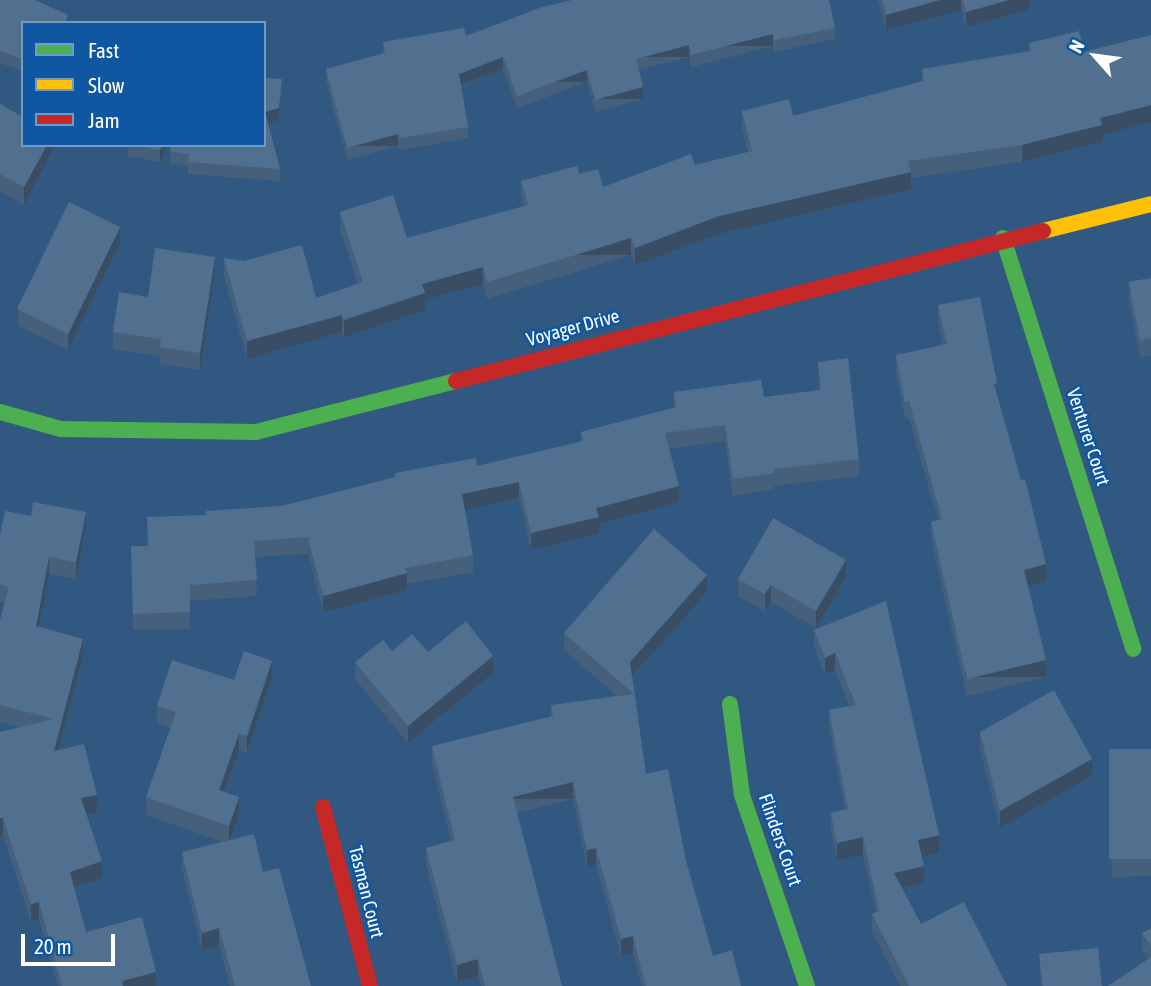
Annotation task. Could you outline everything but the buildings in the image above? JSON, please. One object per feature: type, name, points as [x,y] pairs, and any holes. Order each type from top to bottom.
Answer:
[{"type":"street","name":"Voyager Drive","points":[[0,412],[61,429],[256,432],[1003,238],[1151,204]]},
{"type":"street","name":"Venturer Court","points":[[1003,238],[1133,649]]},
{"type":"street","name":"Flinders Court","points":[[730,704],[742,795],[807,986]]},
{"type":"street","name":"Tasman Court","points":[[323,807],[370,986]]},
{"type":"traffic: fast","points":[[1003,238],[1133,649]]},
{"type":"traffic: fast","points":[[0,412],[61,429],[256,432],[456,381]]},
{"type":"traffic: fast","points":[[730,704],[742,795],[807,986]]},
{"type":"traffic: slow","points":[[1043,231],[1151,204]]},
{"type":"traffic: jam","points":[[456,381],[1043,231]]},
{"type":"traffic: jam","points":[[323,807],[370,986]]}]
